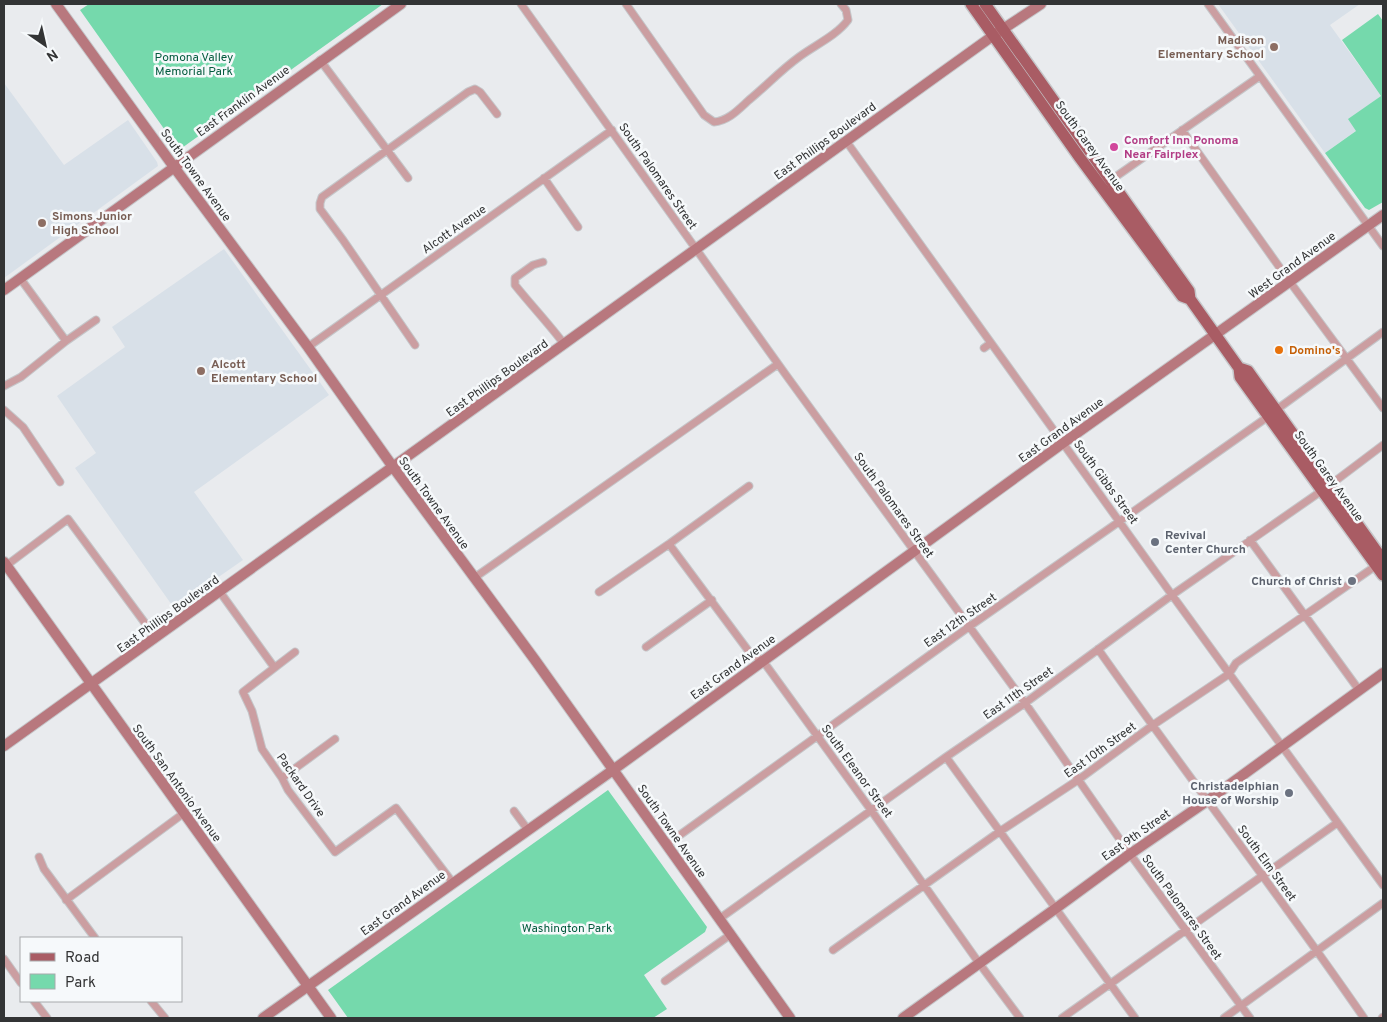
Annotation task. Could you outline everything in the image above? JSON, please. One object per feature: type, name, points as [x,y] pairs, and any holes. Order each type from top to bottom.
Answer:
[{"type":"main road","name":"South Garey Avenue","points":[[971,4],[998,32],[1048,92],[1189,291],[1190,299],[1239,368],[1248,371],[1272,413],[1381,566]]},
{"type":"main road","name":"South Garey Avenue","points":[[985,4],[998,32],[1028,84],[1182,296],[1190,299]]},
{"type":"main road","points":[[1028,84],[1034,84],[1042,94],[1048,92]]},
{"type":"street","name":"South Towne Avenue","points":[[56,4],[535,660],[790,1018]]},
{"type":"street","name":"East Franklin Avenue","points":[[4,290],[400,4]]},
{"type":"street","name":"South Palomares Street","points":[[521,4],[778,364],[970,626],[1184,930],[1250,1018]]},
{"type":"street","points":[[626,4],[704,115],[714,122],[724,122],[776,74],[841,29],[848,20],[846,10],[841,4]]},
{"type":"street","name":"East Phillips Boulevard","points":[[4,746],[998,32],[1041,4]]},
{"type":"street","points":[[1208,4],[1383,246]]},
{"type":"street","points":[[320,60],[408,178]]},
{"type":"street","points":[[1110,180],[1260,76]]},
{"type":"street","points":[[415,345],[320,209],[322,196],[474,89],[480,92],[497,114]]},
{"type":"street","name":"Alcott Avenue","points":[[308,347],[612,130]]},
{"type":"street","points":[[1182,130],[1290,282],[1383,408]]},
{"type":"street","name":"South Gibbs Street","points":[[846,141],[1383,885]]},
{"type":"street","points":[[544,178],[578,227]]},
{"type":"street","name":"West Grand Avenue","points":[[1216,335],[1383,215]]},
{"type":"street","points":[[543,262],[533,265],[515,278],[515,285],[564,344]]},
{"type":"street","points":[[20,278],[66,341]]},
{"type":"street","points":[[4,386],[21,377],[96,320]]},
{"type":"street","name":"East 12th Street","points":[[666,845],[1383,332]]},
{"type":"street","name":"East Grand Avenue","points":[[263,1018],[612,770],[1064,442],[1216,335]]},
{"type":"street","points":[[984,348],[991,342]]},
{"type":"street","points":[[474,578],[778,364]]},
{"type":"street","points":[[4,410],[23,427],[60,482]]},
{"type":"street","name":"East 11th Street","points":[[719,919],[1025,703],[1172,595],[1326,488],[1383,445]]},
{"type":"street","points":[[599,592],[749,486]]},
{"type":"street","points":[[5,564],[68,519],[156,638]]},
{"type":"street","points":[[1250,540],[1359,690]]},
{"type":"street","name":"South Eleanor Street","points":[[669,544],[750,653],[763,660],[979,964],[1020,1018]]},
{"type":"street","name":"South San Antonio Avenue","points":[[5,564],[330,1018]]},
{"type":"street","name":"East 10th Street","points":[[833,950],[999,832],[1078,780],[1153,725],[1229,674],[1236,663],[1305,615],[1381,566]]},
{"type":"street","points":[[220,592],[274,667],[295,652]]},
{"type":"street","points":[[646,647],[712,600]]},
{"type":"street","name":"South Elm Street","points":[[1098,649],[1207,801],[1263,875],[1364,1018]]},
{"type":"street","name":"Packard Drive","points":[[274,667],[243,692],[252,711],[262,749],[288,790],[335,852],[396,808],[453,883]]},
{"type":"street","name":"East 9th Street","points":[[905,1018],[1383,673]]},
{"type":"street","points":[[282,778],[335,739]]},
{"type":"street","points":[[946,757],[1135,1018]]},
{"type":"street","points":[[514,811],[528,830]]},
{"type":"street","points":[[66,900],[184,813]]},
{"type":"street","points":[[1062,1018],[1337,823]]},
{"type":"street","points":[[39,857],[44,869],[94,937]]},
{"type":"street","points":[[1224,1018],[1383,903]]},
{"type":"street","points":[[665,981],[730,935]]},
{"type":"street","points":[[4,959],[20,982]]},
{"type":"street","points":[[35,1002],[47,1018]]},
{"type":"street","points":[[152,1002],[166,1018]]},
{"type":"shaded area","points":[[1218,4],[1360,4],[1330,25],[1381,96],[1349,119],[1357,130],[1325,153]]},
{"type":"shaded area","name":"Simons Junior High School","points":[[4,83],[64,165],[128,120],[158,166],[4,278]]},
{"type":"shaded area","name":"Alcott Elementary School","points":[[224,249],[329,395],[194,492],[243,560],[174,608],[75,468],[96,453],[57,396],[125,347],[112,327]]},
{"type":"green space","name":"Pomona Valley Memorial Park","points":[[89,4],[383,4],[179,150],[80,10]]},
{"type":"green space","points":[[1378,14],[1383,21],[1383,202],[1369,210],[1365,208],[1325,153],[1356,131],[1348,119],[1381,96],[1342,40]]},
{"type":"green space","name":"Washington Park","points":[[608,790],[707,927],[705,932],[644,975],[667,1009],[653,1018],[348,1018],[328,990]]},
{"type":"place","name":"Madison Elementary School","points":[[1274,47]]},
{"type":"place","name":"Comfort Inn Ponoma Near Fairplex","points":[[1114,147]]},
{"type":"place","name":"Simons Junior High School","points":[[42,223]]},
{"type":"place","name":"Domino's","points":[[1279,350]]},
{"type":"place","name":"Alcott Elementary School","points":[[201,371]]},
{"type":"place","name":"Revival Center Church","points":[[1155,542]]},
{"type":"place","name":"Church of Christ","points":[[1352,581]]},
{"type":"place","name":"Christadelphian House of Worship","points":[[1289,793]]}]
